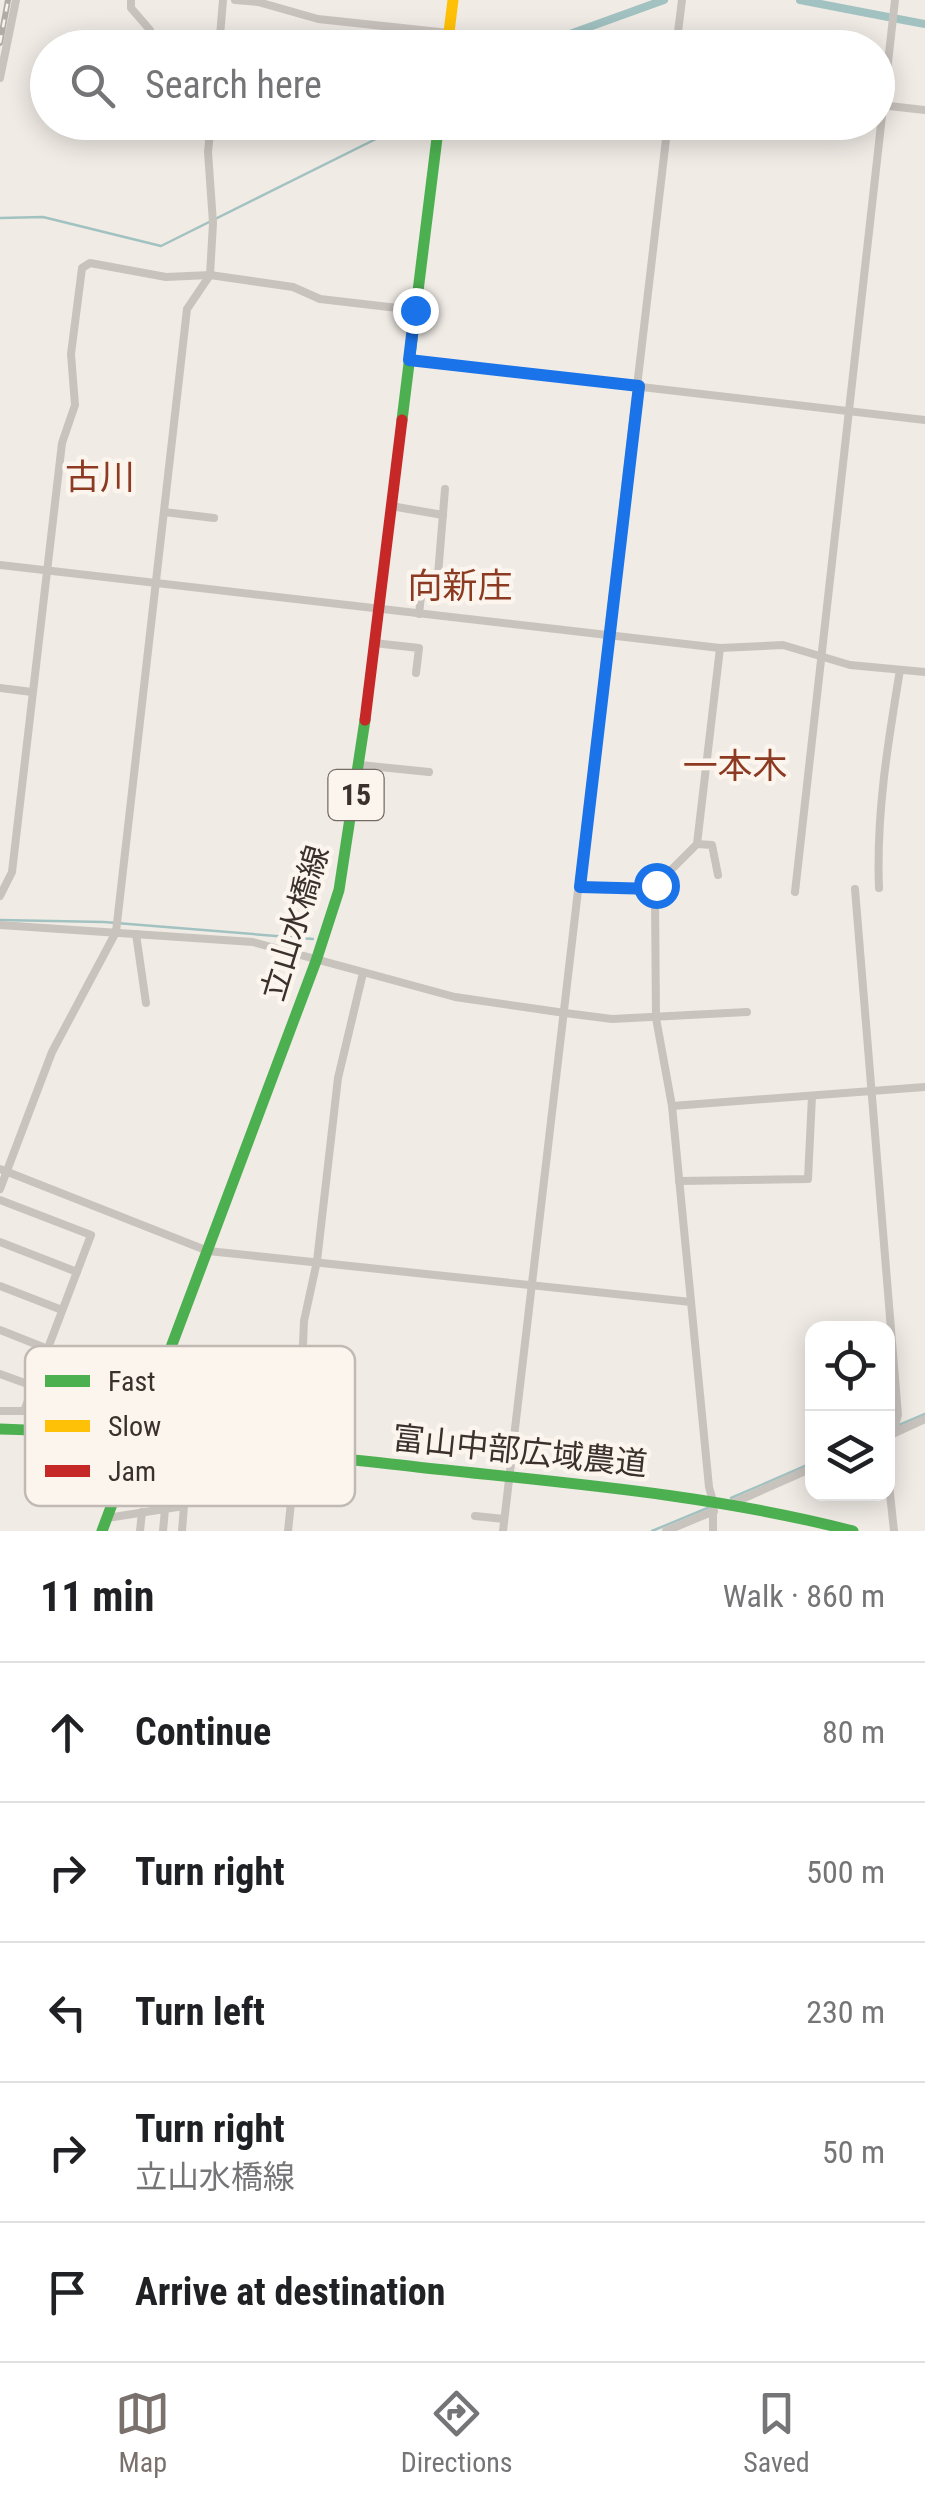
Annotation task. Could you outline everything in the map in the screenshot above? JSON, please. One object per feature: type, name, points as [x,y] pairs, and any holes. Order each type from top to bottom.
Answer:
[{"type":"main road","points":[[449,30],[453,0]]},
{"type":"main road","name":"立山水橋線","points":[[172,1346],[340,890],[360,765],[437,140]]},
{"type":"main road","name":"富山中部広域農道","points":[[0,1429],[25,1430]]},
{"type":"main road","name":"富山中部広域農道","points":[[355,1460],[714,1506],[733,1504],[853,1531]]},
{"type":"main road","name":"立山水橋線","points":[[102,1531],[111,1506]]},
{"type":"street","points":[[0,78],[16,0]]},
{"type":"street","points":[[131,0],[131,8],[150,30]]},
{"type":"street","points":[[222,30],[224,0]]},
{"type":"street","points":[[234,0],[258,1],[318,18],[430,30]]},
{"type":"street","points":[[678,30],[682,0]]},
{"type":"street","points":[[891,30],[895,0]]},
{"type":"street","points":[[895,106],[925,110]]},
{"type":"street","points":[[0,1189],[3,1170],[52,1052],[116,932],[187,309],[210,275],[213,224],[209,140]]},
{"type":"street","points":[[503,1531],[666,140]]},
{"type":"street","points":[[795,892],[876,140]]},
{"type":"street","points":[[0,896],[12,872],[62,444],[75,405],[72,354],[82,268],[90,263],[166,277],[210,275],[292,288],[320,299],[415,310]]},
{"type":"street","points":[[409,360],[925,420]]},
{"type":"street","points":[[419,614],[422,587],[434,582],[438,574],[446,489]]},
{"type":"street","points":[[391,506],[443,515]]},
{"type":"street","points":[[164,512],[214,518]]},
{"type":"street","points":[[0,564],[720,648],[783,646],[822,659],[925,672]]},
{"type":"street","points":[[374,643],[419,648],[416,673]]},
{"type":"street","points":[[713,1531],[714,1506],[672,1106],[656,1018],[655,889],[697,844],[720,648]]},
{"type":"street","points":[[879,888],[877,837],[900,670]]},
{"type":"street","points":[[0,688],[32,692]]},
{"type":"street","points":[[360,765],[429,772]]},
{"type":"street","points":[[697,844],[712,845],[718,875]]},
{"type":"street","points":[[580,887],[655,889]]},
{"type":"street","points":[[855,888],[898,1431]]},
{"type":"street","points":[[0,925],[254,942],[316,962],[456,997],[564,1013],[656,1018],[747,1012]]},
{"type":"street","points":[[136,934],[146,1004]]},
{"type":"street","points":[[304,1346],[304,1321],[318,1261],[338,1078],[362,973]]},
{"type":"street","points":[[672,1106],[925,1087]]},
{"type":"street","points":[[679,1181],[808,1178],[812,1096]]},
{"type":"street","points":[[3,1170],[208,1251],[691,1302]]},
{"type":"street","points":[[0,1200],[91,1234],[49,1346]]},
{"type":"street","points":[[0,1242],[77,1272]]},
{"type":"street","points":[[0,1286],[62,1310]]},
{"type":"street","points":[[0,1330],[40,1346]]},
{"type":"street","points":[[0,1374],[25,1383]]},
{"type":"street","points":[[0,1411],[25,1408]]},
{"type":"street","points":[[895,1432],[925,1419]]},
{"type":"street","points":[[733,1504],[805,1471]]},
{"type":"street","points":[[891,1501],[894,1531]]},
{"type":"street","points":[[107,1518],[184,1506],[182,1531]]},
{"type":"street","points":[[288,1531],[291,1506]]},
{"type":"street","points":[[666,1531],[714,1506]]},
{"type":"street","points":[[162,1531],[165,1509]]},
{"type":"street","points":[[140,1531],[142,1512]]},
{"type":"street","points":[[475,1516],[504,1519]]},
{"type":"waterway","points":[[581,30],[664,0]]},
{"type":"waterway","points":[[800,0],[888,17]]},
{"type":"waterway","points":[[898,19],[925,24]]},
{"type":"waterway","points":[[0,218],[43,217],[161,246],[374,140]]},
{"type":"waterway","points":[[0,920],[104,922],[313,939]]},
{"type":"waterway","points":[[899,1425],[925,1414]]},
{"type":"waterway","points":[[731,1498],[805,1466]]},
{"type":"waterway","points":[[652,1531],[710,1507]]},
{"type":"railway","points":[[0,43],[8,0]]},
{"type":"traffic: fast","points":[[402,420],[437,140]]},
{"type":"traffic: fast","points":[[171,1346],[339,890],[365,720]]},
{"type":"traffic: fast","points":[[0,1429],[25,1430]]},
{"type":"traffic: fast","points":[[355,1460],[691,1499],[853,1531]]},
{"type":"traffic: fast","points":[[102,1531],[111,1506]]},
{"type":"traffic: slow","points":[[449,30],[453,0]]},
{"type":"traffic: jam","points":[[365,720],[402,420]]},
{"type":"district","name":"古川","points":[[100,477]]},
{"type":"district","name":"向新庄","points":[[460,586]]},
{"type":"district","name":"一本木","points":[[735,766]]},
{"type":"route","points":[[415,310],[409,360],[639,386],[580,887],[655,889],[656,885]]}]
